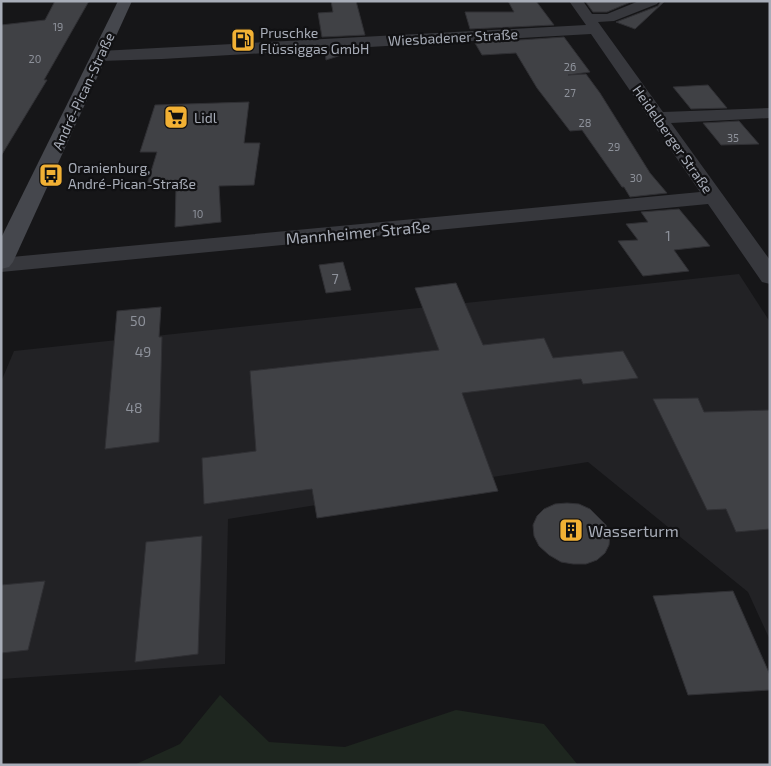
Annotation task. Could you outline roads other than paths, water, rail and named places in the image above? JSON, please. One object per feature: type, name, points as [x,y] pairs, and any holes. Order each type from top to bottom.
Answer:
[{"type":"street","name":"André-Pican-Straße","points":[[1,264],[125,1]]},
{"type":"street","name":"Heidelberger Straße","points":[[576,1],[770,277]]},
{"type":"street","name":"Wiesbadener Straße","points":[[100,56],[190,52],[592,24],[652,1]]},
{"type":"street","points":[[658,118],[770,113]]},
{"type":"street","name":"Mannheimer Straße","points":[[1,264],[714,197]]},
{"type":"place","name":"Pruschke Flüssiggas GmbH","points":[[243,40]]},
{"type":"place","name":"Lidl","points":[[176,117]]},
{"type":"place","name":"Oranienburg, André-Pican-Straße","points":[[51,175]]},
{"type":"place","name":"Wasserturm","points":[[571,530]]}]
